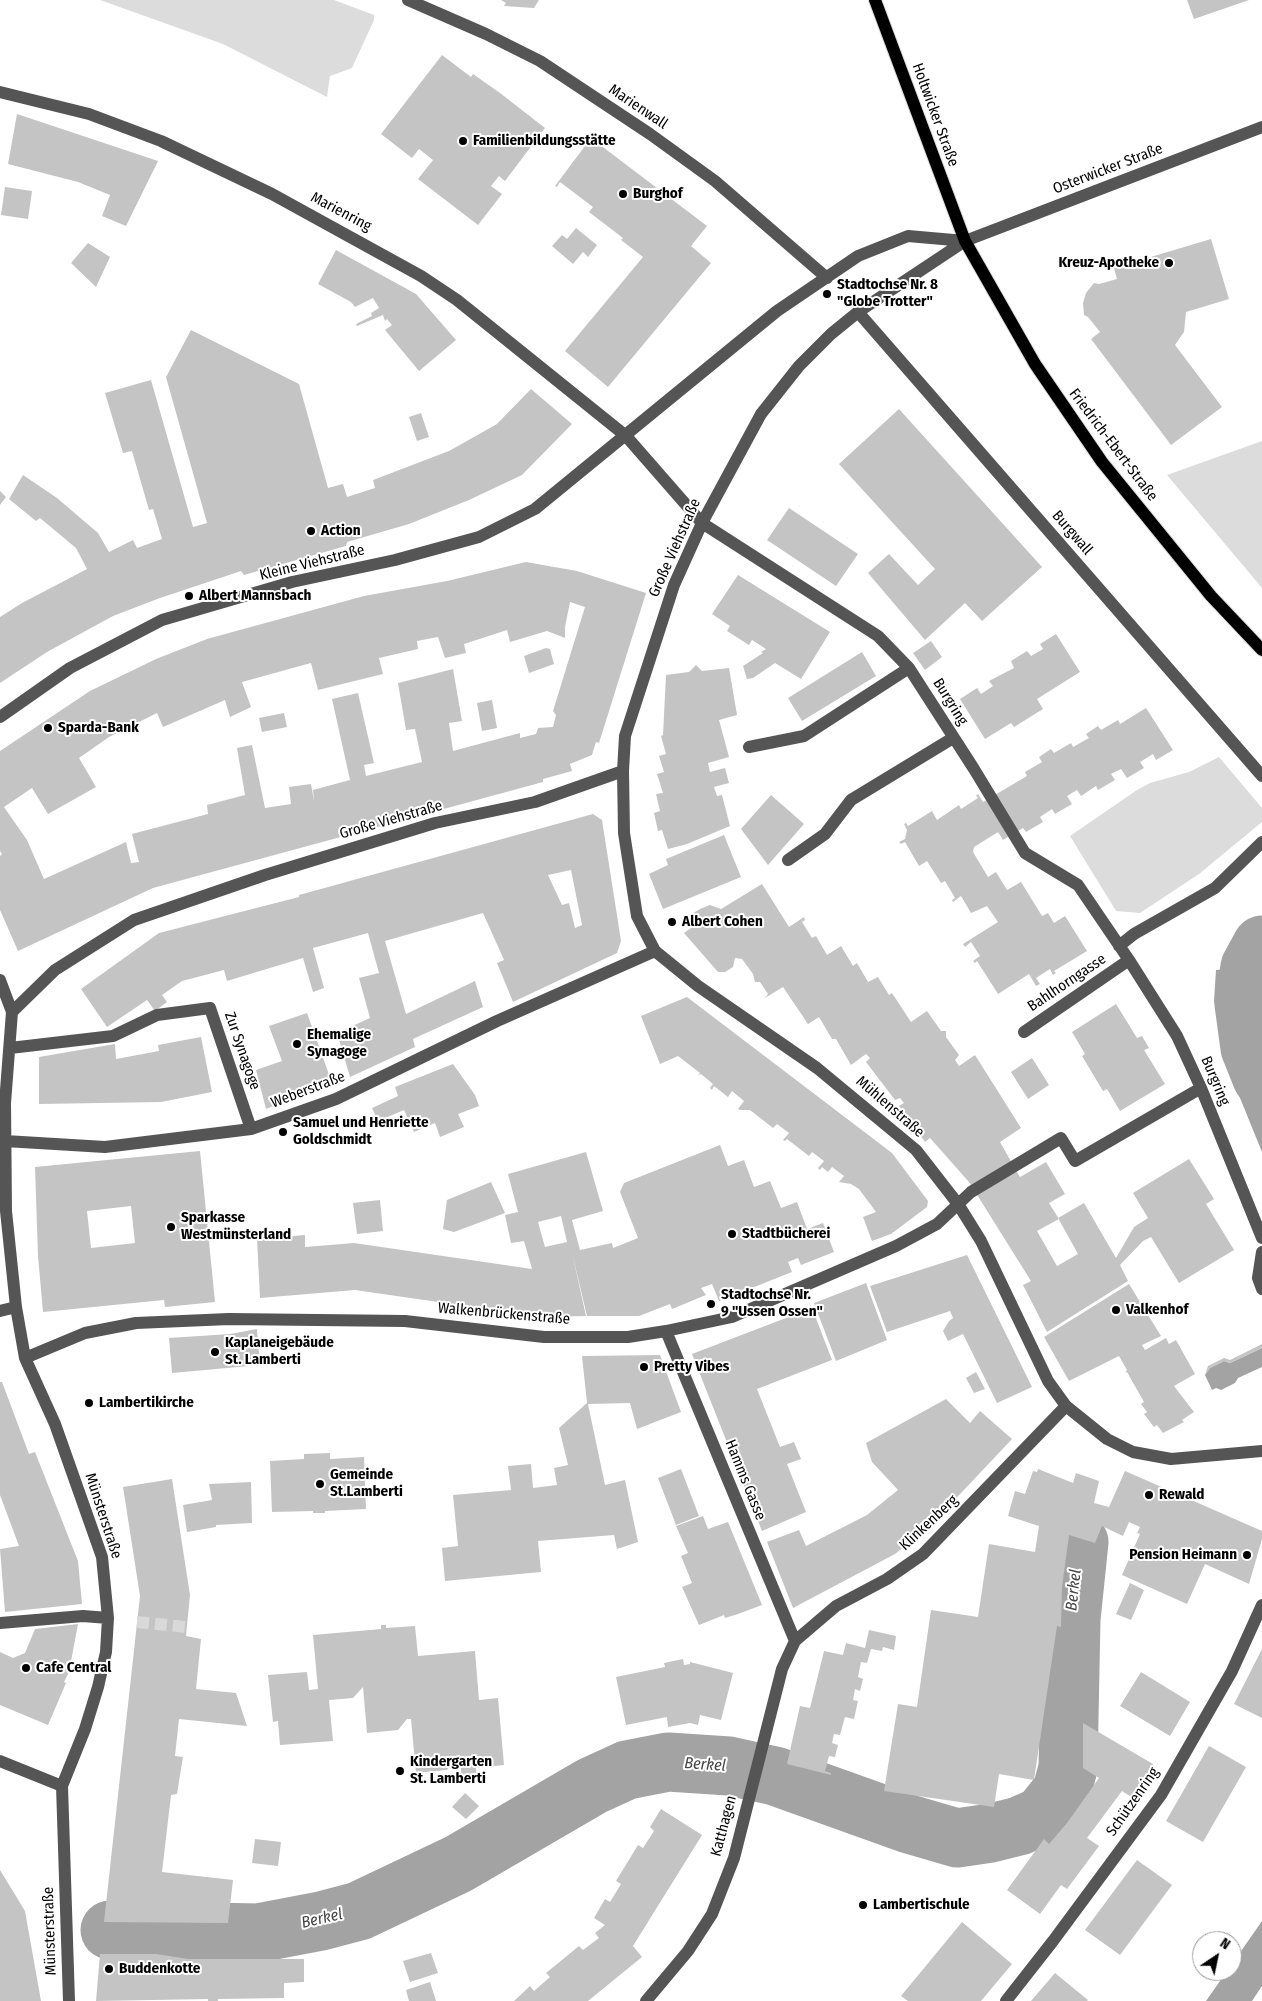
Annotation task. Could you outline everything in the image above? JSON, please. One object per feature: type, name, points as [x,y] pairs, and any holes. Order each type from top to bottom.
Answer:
[{"type":"main road","name":"Holtwicker Straße","points":[[875,0],[965,241]]},
{"type":"main road","name":"Friedrich-Ebert-Straße","points":[[965,241],[1035,364],[1102,462],[1210,596],[1262,650]]},
{"type":"street","name":"Marienwall","points":[[408,0],[486,34],[540,61],[650,134],[715,181],[827,278]]},
{"type":"street","name":"Marienring","points":[[0,92],[89,114],[161,141],[281,199],[380,252],[457,300],[626,436]]},
{"type":"street","name":"Osterwicker Straße","points":[[965,241],[1262,127]]},
{"type":"street","points":[[702,523],[626,436],[777,311],[858,256],[908,236],[965,241]]},
{"type":"street","name":"Große Viehstraße","points":[[12,1012],[55,970],[134,920],[274,872],[435,823],[535,802],[622,772],[625,736],[674,585],[702,523],[761,414],[799,366],[831,334],[858,312],[965,241]]},
{"type":"street","name":"Burgwall","points":[[858,312],[1262,776]]},
{"type":"street","name":"Kleine Viehstraße","points":[[0,717],[70,668],[162,620],[292,582],[395,560],[479,537],[535,509],[626,436]]},
{"type":"street","name":"Burgring","points":[[702,523],[878,636],[909,668],[1025,854],[1078,884],[1177,1036],[1262,1238]]},
{"type":"street","points":[[749,747],[804,736],[909,668]]},
{"type":"street","points":[[788,860],[825,834],[851,800],[953,738]]},
{"type":"street","name":"Mühlenstraße","points":[[622,772],[624,833],[637,916],[655,951],[698,986],[817,1068],[876,1114],[916,1150],[958,1204],[980,1241],[1048,1381],[1066,1406],[1107,1439],[1133,1452],[1171,1459],[1262,1451]]},
{"type":"street","points":[[1119,946],[1134,934],[1215,888],[1262,842]]},
{"type":"street","name":"Weberstraße","points":[[5,1141],[105,1147],[252,1129],[336,1099],[497,1021],[655,951]]},
{"type":"street","name":"Bahlhorngasse","points":[[1024,1032],[1129,960]]},
{"type":"street","points":[[0,980],[12,1012]]},
{"type":"street","name":"Zur Synagoge","points":[[10,1048],[113,1036],[157,1015],[210,1008],[252,1129]]},
{"type":"street","name":"Münsterstraße","points":[[12,1012],[10,1048],[2,1103],[5,1141],[6,1211],[16,1308],[25,1358],[55,1424],[102,1557],[108,1618],[106,1652],[98,1688],[85,1729],[62,1786],[69,2001]]},
{"type":"street","name":"Walkenbrückenstraße","points":[[25,1358],[85,1333],[136,1323],[210,1320],[405,1321],[544,1337],[628,1337],[666,1331],[732,1316],[842,1270],[937,1224],[971,1192],[1061,1138],[1075,1161],[1200,1088]]},
{"type":"street","points":[[1262,1252],[1258,1278],[1262,1289]]},
{"type":"street","points":[[0,1311],[16,1308]]},
{"type":"street","name":"Hamms Gasse","points":[[666,1331],[795,1641]]},
{"type":"street","name":"Klinkenberg","points":[[795,1641],[836,1606],[887,1579],[923,1554],[1066,1406]]},
{"type":"street","name":"Schützenring","points":[[1006,2001],[1053,1941],[1161,1794],[1232,1671],[1262,1605]]},
{"type":"street","points":[[0,1623],[83,1616],[108,1618]]},
{"type":"street","name":"Katthagen","points":[[646,2001],[688,1951],[712,1914],[734,1858],[782,1669],[795,1641]]},
{"type":"street","points":[[0,1761],[62,1786]]},
{"type":"shaded area","points":[[100,0],[334,0],[374,15],[374,20],[352,68],[330,76],[327,97],[223,44]]},
{"type":"shaded area","points":[[1262,441],[1262,588],[1167,475]]},
{"type":"shaded area","points":[[1219,757],[1262,808],[1262,822],[1199,874],[1140,913],[1116,911],[1070,836],[1150,783],[1189,772]]},
{"type":"shaded area","points":[[1250,967],[1262,977],[1262,1152],[1238,1093],[1214,1001],[1216,970]]},
{"type":"shaded area","points":[[1262,1348],[1262,1367],[1238,1378],[1235,1383],[1221,1390],[1216,1388],[1212,1390],[1205,1375],[1210,1368],[1224,1361],[1230,1363]]},
{"type":"shaded area","points":[[1262,1921],[1262,1986],[1252,2001],[1206,2001],[1220,1981],[1242,1981],[1242,1950]]},
{"type":"building","points":[[501,0],[539,0],[534,8],[504,6],[506,3]]},
{"type":"building","points":[[1187,0],[1249,0],[1194,19]]},
{"type":"building","name":"Familienbildungsstätte","points":[[442,55],[471,77],[473,74],[500,93],[545,128],[505,181],[499,176],[491,186],[502,194],[478,225],[418,179],[433,160],[419,149],[412,158],[381,134]]},
{"type":"building","points":[[17,114],[158,161],[126,226],[102,216],[110,195],[78,182],[8,164]]},
{"type":"building","points":[[591,138],[707,226],[691,246],[711,263],[608,387],[565,351],[643,257],[621,240],[623,238],[589,212],[593,207],[560,182],[557,187],[555,186]]},
{"type":"building","points":[[5,187],[32,191],[28,219],[1,215]]},
{"type":"building","points":[[576,228],[597,245],[588,257],[583,252],[573,264],[552,246],[562,235],[567,239]]},
{"type":"building","points":[[1211,239],[1229,299],[1186,312],[1184,332],[1175,345],[1222,407],[1171,445],[1091,339],[1100,332],[1088,317],[1084,315],[1083,303],[1086,293],[1094,283],[1099,284],[1117,279],[1114,268]]},
{"type":"building","points":[[88,243],[110,257],[96,287],[71,263]]},
{"type":"building","points":[[336,250],[416,294],[456,340],[419,371],[385,330],[392,325],[387,319],[385,321],[383,315],[357,326],[356,324],[372,316],[371,313],[379,308],[373,298],[355,307],[351,302],[318,284]]},
{"type":"building","points":[[191,330],[299,384],[328,488],[343,484],[347,497],[375,488],[373,480],[449,451],[497,424],[531,389],[572,424],[522,475],[469,500],[409,524],[347,542],[346,546],[244,575],[241,571],[113,616],[47,652],[0,683],[0,617],[22,603],[87,569],[76,548],[40,518],[36,521],[9,499],[23,475],[57,498],[98,533],[109,552],[133,540],[137,548],[162,539],[153,509],[149,510],[132,451],[123,453],[105,393],[151,380],[193,527],[207,523],[166,377]]},
{"type":"building","points":[[899,409],[1042,567],[982,621],[965,603],[925,640],[868,573],[889,554],[918,585],[935,569],[839,464]]},
{"type":"building","points":[[421,413],[429,437],[417,441],[409,417]]},
{"type":"building","points":[[0,491],[6,497],[0,505]]},
{"type":"building","points":[[789,508],[858,554],[836,586],[767,540]]},
{"type":"building","points":[[526,562],[577,571],[646,593],[599,743],[596,742],[592,755],[570,764],[572,771],[543,779],[543,782],[153,888],[18,951],[0,910],[0,856],[2,854],[0,851],[0,751],[90,691],[156,659],[207,639],[364,596],[447,581]],"holes":[[[570,602],[585,607],[553,711],[556,715],[553,727],[538,728],[536,734],[520,738],[520,733],[453,751],[449,723],[462,721],[453,669],[398,683],[406,730],[415,729],[422,762],[366,776],[364,765],[374,763],[358,693],[332,699],[350,780],[313,790],[314,801],[311,784],[289,787],[291,804],[265,808],[252,745],[237,748],[245,795],[207,805],[208,814],[132,834],[139,862],[131,863],[126,842],[44,879],[27,840],[4,807],[32,788],[48,814],[96,787],[79,758],[109,737],[157,713],[163,727],[225,700],[230,717],[251,707],[242,682],[311,663],[318,690],[383,674],[379,658],[418,649],[417,641],[438,637],[445,658],[466,653],[464,644],[507,630],[510,642],[547,631],[565,638],[565,627]]]},
{"type":"building","points":[[738,575],[830,632],[801,679],[775,663],[753,678],[747,679],[743,666],[766,649],[752,640],[749,645],[727,631],[730,626],[712,614]]},
{"type":"building","points":[[1056,634],[1080,672],[1037,699],[1043,709],[1014,727],[1011,723],[985,739],[960,699],[977,688],[981,694],[993,686],[989,681],[1014,668],[1011,661],[1027,651],[1031,656],[1043,649],[1040,644]]},
{"type":"building","points":[[931,641],[942,657],[925,670],[913,653]]},
{"type":"building","points":[[546,648],[550,649],[554,664],[529,673],[524,656]]},
{"type":"building","points":[[862,652],[876,676],[802,721],[788,698]]},
{"type":"building","points":[[696,665],[702,671],[729,668],[737,715],[719,720],[729,757],[708,763],[710,772],[725,768],[729,783],[714,787],[717,796],[722,795],[730,826],[687,844],[668,849],[662,830],[658,831],[654,813],[660,811],[656,794],[663,793],[657,774],[664,772],[659,756],[666,754],[661,736],[663,735],[666,675],[689,672]]},
{"type":"building","points":[[492,700],[497,728],[482,731],[477,703]]},
{"type":"building","points":[[1146,708],[1173,750],[1156,760],[1153,754],[1140,762],[1144,768],[1127,778],[1121,769],[1111,774],[1115,780],[1098,790],[1096,786],[1081,796],[1077,790],[1067,796],[1072,804],[1055,814],[1052,809],[1040,817],[1043,822],[1026,832],[1023,828],[1003,840],[998,832],[974,847],[973,852],[988,877],[996,872],[1007,890],[1021,882],[1042,916],[1048,913],[1054,923],[1065,916],[1087,951],[1054,971],[1056,973],[1053,975],[1050,969],[1036,978],[1040,984],[1036,986],[1029,974],[998,994],[977,961],[975,963],[973,961],[980,956],[971,942],[965,947],[963,944],[998,922],[987,906],[971,913],[961,896],[953,902],[952,900],[955,898],[945,881],[941,883],[927,861],[919,866],[905,842],[901,844],[899,842],[905,839],[907,830],[904,824],[906,823],[908,826],[932,811],[937,820],[959,805],[961,809],[978,798],[976,795],[978,794],[983,802],[1027,776],[1025,772],[1042,762],[1039,757],[1051,749],[1054,753],[1071,743],[1073,747],[1089,738],[1086,734],[1098,726],[1101,730],[1118,720],[1120,724]]},
{"type":"building","points":[[284,713],[287,727],[262,732],[259,718]]},
{"type":"building","points":[[771,795],[804,824],[768,865],[741,829]]},
{"type":"building","points":[[593,814],[602,820],[621,941],[617,953],[513,1002],[497,963],[504,960],[483,913],[385,941],[406,1014],[475,981],[483,1007],[413,1039],[415,1047],[350,1077],[337,1033],[370,1018],[359,978],[379,973],[368,933],[313,948],[324,988],[313,992],[303,958],[227,981],[224,970],[182,981],[162,995],[167,1002],[155,1011],[147,1000],[107,1027],[81,989],[159,933],[299,897],[299,895]],"holes":[[[571,870],[582,925],[575,928],[569,903],[562,905],[548,875]]]},
{"type":"building","points":[[724,835],[741,877],[663,909],[649,874],[668,865],[666,859]]},
{"type":"building","points":[[762,884],[789,927],[804,917],[805,920],[802,922],[812,938],[816,936],[827,955],[841,946],[853,966],[857,963],[868,982],[878,977],[889,995],[892,993],[911,1022],[927,1011],[941,1031],[946,1031],[946,1037],[959,1055],[955,1060],[959,1066],[975,1055],[1021,1128],[1000,1142],[1020,1177],[1046,1162],[1065,1194],[1049,1203],[1058,1218],[1084,1203],[1116,1258],[1134,1227],[1148,1218],[1133,1193],[1189,1159],[1214,1199],[1206,1204],[1234,1250],[1179,1283],[1151,1237],[1143,1241],[1120,1265],[1128,1281],[1047,1332],[1023,1285],[1031,1281],[969,1182],[930,1138],[925,1142],[899,1106],[904,1103],[900,1098],[895,1100],[866,1062],[870,1058],[866,1054],[851,1065],[836,1039],[832,1039],[819,1017],[808,1024],[783,987],[765,998],[768,994],[760,982],[755,982],[753,974],[742,959],[735,958],[733,967],[725,972],[718,972],[684,933],[691,928],[685,918],[710,905],[721,909]],"holes":[[[1059,1219],[1078,1254],[1057,1266],[1037,1231]]]},
{"type":"building","points":[[687,997],[892,1153],[928,1201],[927,1207],[891,1234],[872,1241],[863,1217],[876,1212],[859,1189],[851,1184],[839,1182],[844,1176],[832,1167],[828,1172],[822,1167],[820,1170],[818,1168],[824,1161],[812,1152],[809,1156],[787,1139],[783,1140],[789,1133],[777,1124],[773,1128],[750,1110],[738,1109],[744,1101],[732,1091],[728,1097],[714,1086],[712,1090],[710,1088],[713,1084],[701,1074],[698,1075],[700,1073],[678,1056],[660,1064],[641,1016]]},
{"type":"building","points":[[1116,1004],[1137,1038],[1142,1036],[1149,1048],[1144,1050],[1165,1084],[1120,1111],[1107,1089],[1103,1091],[1082,1056],[1085,1054],[1072,1032]]},
{"type":"building","name":"Ehemalige Synagoge","points":[[307,1013],[332,1083],[266,1109],[256,1070],[282,1061],[269,1026]]},
{"type":"building","points":[[201,1037],[212,1092],[161,1102],[39,1104],[39,1057],[115,1044],[116,1059],[159,1051],[158,1045]]},
{"type":"building","points":[[1032,1058],[1049,1085],[1028,1099],[1011,1072]]},
{"type":"building","points":[[453,1064],[475,1095],[479,1106],[458,1114],[464,1127],[440,1137],[435,1123],[414,1132],[404,1110],[378,1121],[372,1108],[398,1096],[395,1087]]},
{"type":"building","points":[[720,1145],[728,1166],[744,1160],[754,1187],[770,1181],[781,1208],[797,1202],[807,1229],[823,1223],[834,1252],[801,1265],[798,1258],[788,1262],[792,1272],[719,1301],[712,1284],[701,1288],[706,1295],[672,1309],[670,1304],[639,1316],[587,1316],[572,1253],[586,1316],[542,1317],[355,1290],[260,1298],[257,1239],[305,1235],[305,1247],[354,1243],[532,1269],[524,1241],[511,1243],[505,1215],[518,1212],[508,1174],[586,1152],[603,1211],[572,1220],[580,1250],[612,1243],[613,1248],[638,1238],[620,1192],[624,1183]],"holes":[[[561,1216],[567,1242],[545,1247],[538,1222]]]},
{"type":"building","name":"Sparkasse Westmünsterland","points":[[200,1151],[215,1302],[165,1307],[164,1300],[43,1312],[38,1256],[35,1167]],"holes":[[[131,1206],[135,1243],[91,1248],[87,1211]]]},
{"type":"building","points":[[491,1182],[505,1213],[454,1232],[443,1229],[447,1200]]},
{"type":"building","points":[[380,1200],[383,1231],[357,1234],[353,1203]]},
{"type":"building","points":[[967,1255],[1032,1387],[997,1403],[963,1334],[948,1341],[943,1331],[953,1318],[950,1311],[887,1332],[870,1286]]},
{"type":"building","points":[[866,1283],[887,1340],[836,1361],[814,1303]]},
{"type":"building","points":[[1129,1284],[1161,1336],[1142,1345],[1145,1350],[1166,1338],[1169,1344],[1176,1340],[1195,1374],[1174,1386],[1194,1412],[1182,1420],[1184,1422],[1163,1433],[1157,1425],[1154,1427],[1144,1414],[1147,1412],[1141,1404],[1144,1402],[1127,1372],[1125,1373],[1127,1370],[1119,1356],[1069,1381],[1044,1337]]},
{"type":"building","points":[[812,1308],[832,1360],[757,1389],[780,1447],[794,1442],[801,1459],[787,1464],[806,1512],[762,1531],[692,1354]]},
{"type":"building","name":"Kaplaneigebäude St. Lamberti","points":[[257,1329],[260,1365],[172,1373],[169,1338],[230,1334]]},
{"type":"building","points":[[1262,1344],[1262,1348],[1230,1363],[1224,1361],[1210,1368],[1205,1375],[1208,1366],[1224,1358],[1230,1360]]},
{"type":"building","points":[[660,1355],[681,1412],[637,1429],[630,1403],[588,1404],[605,1485],[625,1480],[638,1542],[617,1549],[614,1535],[538,1541],[541,1572],[445,1581],[442,1548],[458,1546],[453,1495],[511,1490],[508,1466],[531,1464],[533,1488],[557,1485],[554,1468],[568,1465],[559,1428],[587,1403],[582,1356]]},
{"type":"building","points":[[976,1372],[985,1389],[974,1393],[966,1378]]},
{"type":"building","points":[[0,1382],[2,1382],[29,1454],[35,1452],[78,1561],[82,1604],[5,1612],[0,1549],[19,1546],[0,1495]]},
{"type":"building","points":[[946,1399],[970,1423],[980,1411],[1012,1439],[929,1527],[895,1554],[793,1608],[767,1542],[799,1530],[806,1546],[867,1515],[898,1490],[872,1462],[866,1443]]},
{"type":"building","points":[[330,1453],[330,1459],[364,1457],[366,1509],[325,1511],[325,1513],[313,1513],[313,1511],[272,1512],[270,1461],[304,1459],[304,1454]]},
{"type":"building","points":[[681,1469],[699,1516],[676,1525],[658,1478]]},
{"type":"building","points":[[1038,1469],[1073,1483],[1076,1473],[1099,1481],[1094,1503],[1109,1507],[1125,1471],[1262,1531],[1262,1539],[1249,1584],[1205,1564],[1187,1604],[1122,1575],[1140,1534],[1137,1533],[1140,1527],[1129,1522],[1123,1536],[1102,1526],[1095,1543],[1069,1535],[1062,1587],[1061,1627],[1057,1626],[1034,1780],[999,1774],[994,1807],[884,1791],[898,1704],[917,1707],[931,1610],[978,1617],[989,1544],[1035,1552],[1039,1526],[1008,1516],[1015,1491],[1025,1494],[1033,1471],[1037,1472]]},
{"type":"building","points":[[172,1479],[190,1595],[186,1636],[201,1639],[196,1689],[236,1693],[247,1726],[179,1719],[175,1756],[183,1757],[177,1794],[171,1795],[162,1872],[233,1880],[228,1923],[104,1922],[140,1596],[123,1487]]},
{"type":"building","points":[[251,1482],[252,1523],[216,1525],[216,1527],[187,1532],[183,1505],[212,1500],[209,1484]]},
{"type":"building","points":[[703,1516],[708,1529],[728,1522],[762,1605],[725,1618],[724,1615],[699,1625],[682,1587],[692,1583],[681,1556],[688,1553],[676,1526]]},
{"type":"building","points":[[1130,1583],[1144,1590],[1131,1620],[1116,1614]]},
{"type":"building","points":[[78,1624],[69,1672],[64,1682],[66,1683],[48,1725],[0,1705],[0,1652],[13,1658],[25,1653],[35,1629]]},
{"type":"building","points":[[381,1625],[386,1625],[386,1628],[415,1626],[418,1656],[475,1651],[479,1700],[498,1698],[504,1765],[476,1768],[477,1781],[462,1782],[460,1759],[455,1759],[447,1770],[416,1773],[411,1719],[407,1719],[398,1730],[367,1733],[363,1687],[353,1698],[329,1700],[333,1741],[280,1745],[278,1721],[273,1722],[268,1675],[307,1672],[309,1690],[318,1689],[313,1635],[381,1629]]},
{"type":"building","points":[[869,1630],[896,1636],[894,1650],[883,1647],[882,1651],[871,1649],[867,1663],[861,1662],[858,1677],[863,1679],[860,1691],[855,1689],[853,1700],[858,1701],[854,1719],[845,1717],[840,1735],[834,1734],[832,1743],[838,1745],[835,1757],[829,1756],[825,1771],[831,1773],[831,1775],[787,1764],[800,1706],[810,1708],[824,1651],[843,1655],[846,1643],[865,1648]]},
{"type":"building","points":[[1262,1649],[1262,1718],[1234,1704]]},
{"type":"building","points":[[683,1659],[684,1665],[690,1664],[690,1662],[733,1673],[721,1720],[700,1715],[698,1725],[690,1723],[668,1727],[667,1717],[626,1725],[616,1677],[665,1667],[664,1663]]},
{"type":"building","points":[[1141,1672],[1190,1702],[1170,1736],[1120,1706]]},
{"type":"building","points":[[1083,1723],[1153,1764],[1133,1798],[1122,1791],[1087,1838],[1099,1846],[1067,1889],[1061,1885],[1040,1914],[1007,1890],[1044,1839],[1049,1844],[1067,1823],[1099,1778],[1083,1768]]},
{"type":"building","points":[[1209,1746],[1246,1767],[1203,1842],[1166,1821]]},
{"type":"building","points":[[465,1793],[479,1806],[466,1819],[452,1807]]},
{"type":"building","points":[[661,1809],[702,1835],[633,1946],[642,1957],[588,2001],[514,2001],[530,1986],[534,1991],[550,1977],[546,1973],[579,1946],[583,1950],[599,1938],[595,1933],[605,1925],[594,1918],[605,1899],[610,1902],[621,1884],[616,1881],[638,1845],[643,1848],[654,1831],[650,1827]]},
{"type":"building","points":[[255,1839],[281,1842],[278,1866],[252,1863]]},
{"type":"building","points":[[1137,1860],[1172,1885],[1120,1955],[1085,1930]]},
{"type":"building","points":[[0,1870],[25,1911],[41,2001],[0,2001]]},
{"type":"building","points":[[962,1922],[1012,1964],[981,2001],[908,2001],[901,1996]]},
{"type":"building","points":[[431,1953],[438,1973],[410,1982],[403,1961]]},
{"type":"building","points":[[100,1954],[156,1954],[188,1959],[304,1959],[304,1982],[284,1983],[284,1998],[218,1999],[218,2001],[208,2001],[208,1999],[96,2001]]},
{"type":"building","points":[[1055,1973],[1088,2000],[1031,2001]]},
{"type":"building","points":[[430,1982],[436,2001],[409,2001],[406,1990]]},
{"type":"waterway","name":"Berkel","points":[[1262,945],[1250,967],[1244,1004],[1250,1048],[1262,1078]]},
{"type":"waterway","name":"Berkel","points":[[110,1930],[258,1933],[321,1921],[359,1911],[458,1864],[592,1786],[627,1770],[668,1762],[729,1766],[775,1776],[909,1824],[957,1838],[991,1833],[1019,1826],[1042,1816],[1062,1791],[1068,1768],[1071,1619],[1079,1542]]},
{"type":"tunnel","points":[[137,1622],[186,1627]]},
{"type":"place","name":"Familienbildungsstätte","points":[[463,141]]},
{"type":"place","name":"Burghof","points":[[623,194]]},
{"type":"place","name":"Kreuz-Apotheke","points":[[1169,263]]},
{"type":"place","name":"Stadtochse Nr. 8 \"Globe Trotter\"","points":[[827,294]]},
{"type":"place","name":"Action","points":[[311,531]]},
{"type":"place","name":"Albert Mannsbach","points":[[189,596]]},
{"type":"place","name":"Sparda-Bank","points":[[48,728]]},
{"type":"place","name":"Albert Cohen","points":[[672,922]]},
{"type":"place","name":"Ehemalige Synagoge","points":[[297,1044]]},
{"type":"place","name":"Samuel und Henriette Goldschmidt","points":[[283,1132]]},
{"type":"place","name":"Sparkasse Westmünsterland","points":[[171,1227]]},
{"type":"place","name":"Stadtbücherei","points":[[732,1234]]},
{"type":"place","name":"Stadtochse Nr. 9 \"Ussen Ossen\"","points":[[711,1304]]},
{"type":"place","name":"Valkenhof","points":[[1116,1310]]},
{"type":"place","name":"Kaplaneigebäude St. Lamberti","points":[[215,1352]]},
{"type":"place","name":"Pretty Vibes","points":[[644,1367]]},
{"type":"place","name":"Lambertikirche","points":[[89,1403]]},
{"type":"place","name":"Gemeinde St.Lamberti","points":[[320,1484]]},
{"type":"place","name":"Rewald","points":[[1149,1495]]},
{"type":"place","name":"Pension Heimann","points":[[1247,1555]]},
{"type":"place","name":"Cafe Central","points":[[26,1668]]},
{"type":"place","name":"Kindergarten St. Lamberti","points":[[400,1771]]},
{"type":"place","name":"Lambertischule","points":[[863,1905]]},
{"type":"place","name":"Buddenkotte","points":[[109,1969]]}]
